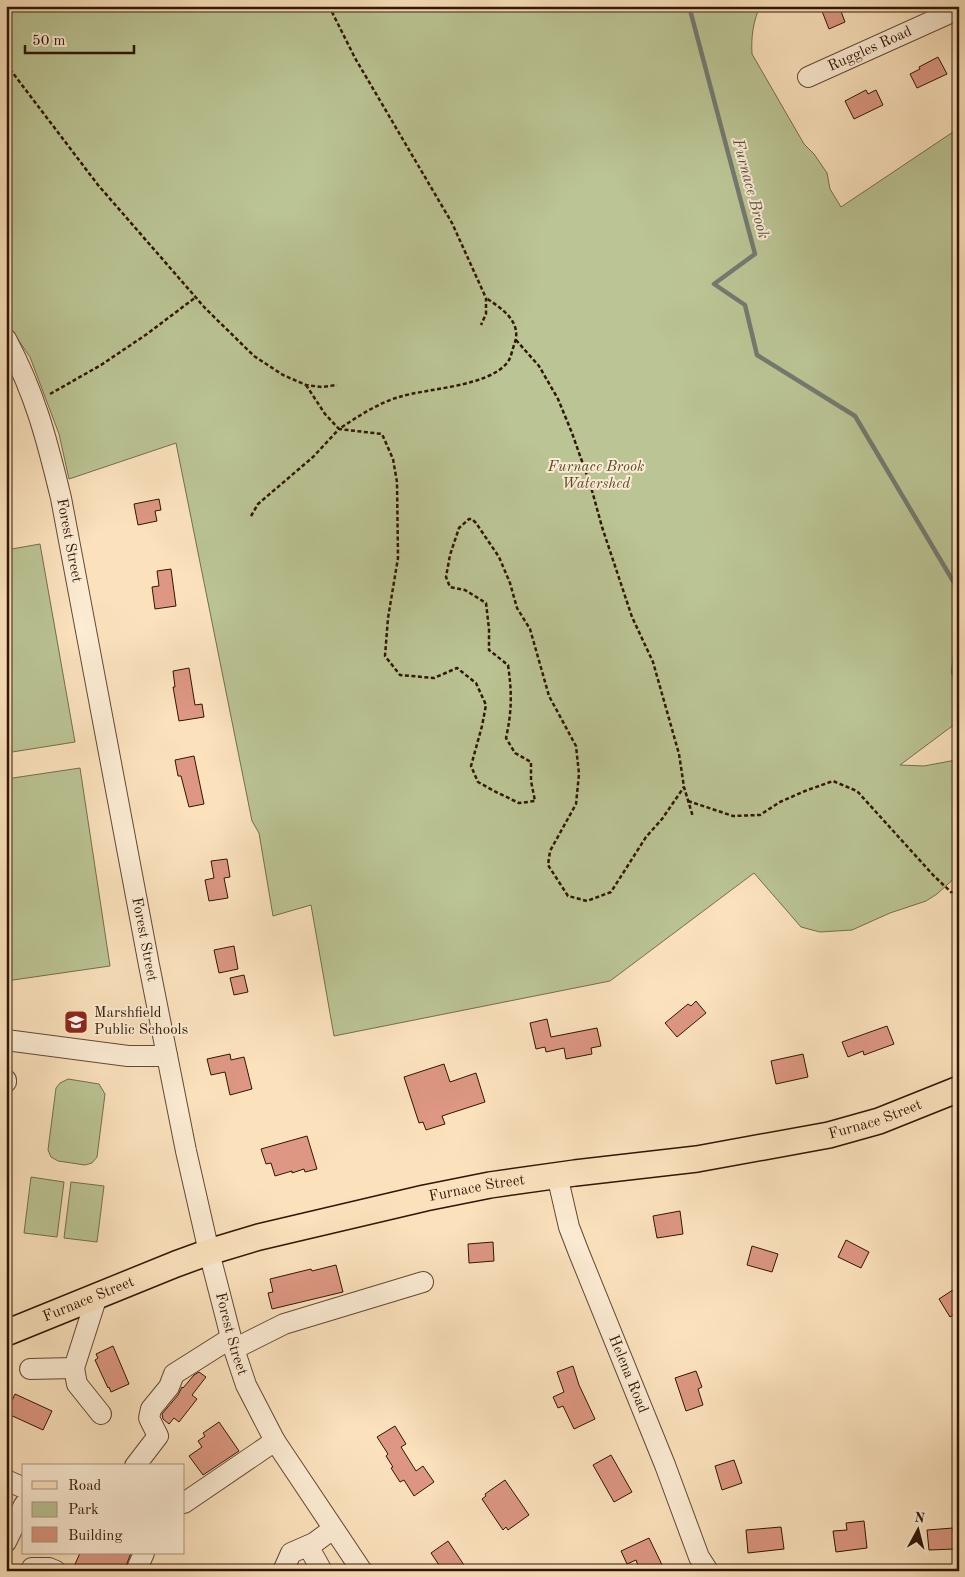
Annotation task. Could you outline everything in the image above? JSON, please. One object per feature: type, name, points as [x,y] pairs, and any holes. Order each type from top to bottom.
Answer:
[{"type":"main road","name":"Furnace Street","points":[[6,1333],[209,1252],[259,1237],[425,1198],[490,1186],[557,1175],[697,1158],[829,1135],[879,1121],[959,1089]]},
{"type":"street","name":"Ruggles Road","points":[[808,77],[959,9]]},
{"type":"street","name":"Forest Street","points":[[6,339],[35,402],[47,438],[61,498],[187,1159],[233,1344],[246,1385],[274,1441],[362,1571]]},
{"type":"street","points":[[6,1040],[128,1056],[167,1056]]},
{"type":"street","name":"Helena Road","points":[[557,1175],[578,1253],[665,1465],[699,1557],[708,1571]]},
{"type":"street","points":[[137,1464],[158,1436],[149,1418],[151,1409],[169,1387],[174,1374],[233,1344],[284,1324],[422,1282]]},
{"type":"street","points":[[97,1296],[74,1368],[77,1384],[101,1414]]},
{"type":"street","points":[[30,1369],[74,1368]]},
{"type":"street","points":[[185,1502],[274,1441]]},
{"type":"street","points":[[6,1480],[22,1487]]},
{"type":"street","points":[[6,1542],[22,1508]]},
{"type":"street","points":[[283,1571],[290,1553],[308,1546],[333,1529]]},
{"type":"street","points":[[308,1546],[322,1571]]},
{"type":"street","points":[[136,1571],[144,1554]]},
{"type":"path","points":[[329,6],[355,58],[452,223],[486,298],[486,314],[481,325]]},
{"type":"path","points":[[6,64],[98,185],[196,297],[254,356],[283,375],[306,385],[322,387],[337,385]]},
{"type":"path","points":[[35,402],[101,365],[148,334],[196,297]]},
{"type":"path","points":[[251,516],[258,504],[313,457],[339,429],[360,415],[398,397],[449,387],[490,375],[506,364],[516,340],[516,327],[504,310],[486,298]]},
{"type":"path","points":[[516,340],[539,366],[558,399],[572,433],[632,617],[653,662],[679,754],[684,787],[693,816]]},
{"type":"path","points":[[306,385],[325,414],[339,429],[382,434],[394,459],[397,482],[398,558],[388,618],[385,656],[400,675],[434,678],[457,668],[476,683],[486,705],[471,766],[478,782],[519,802],[535,800],[531,781],[531,762],[515,753],[506,738],[511,717],[512,690],[508,664],[489,650],[486,603],[465,590],[450,587],[446,577],[450,555],[459,528],[470,519],[476,523],[499,557],[510,583],[517,608],[530,629],[549,696],[576,746],[579,774],[576,804],[550,850],[548,865],[568,896],[587,901],[611,892],[646,837],[662,819],[684,787]]},
{"type":"path","points":[[688,801],[733,816],[760,815],[780,802],[805,791],[834,782],[857,791],[934,876],[951,892],[959,893]]},
{"type":"green space","name":"Furnace Brook Watershed","points":[[6,6],[760,6],[753,30],[752,54],[804,144],[814,154],[827,173],[830,189],[841,207],[959,128],[959,721],[900,765],[924,766],[959,758],[959,874],[937,894],[926,901],[890,913],[852,930],[820,932],[801,927],[754,873],[610,981],[334,1036],[311,905],[273,916],[259,833],[252,821],[176,443],[69,479],[59,434],[30,357],[6,322]]},
{"type":"green space","points":[[40,544],[75,742],[6,753],[6,550]]},
{"type":"green space","points":[[80,768],[110,966],[6,981],[6,779]]},
{"type":"green space","points":[[68,1079],[99,1084],[105,1094],[97,1157],[92,1163],[85,1165],[58,1161],[51,1157],[48,1150],[56,1088],[60,1083]]},
{"type":"green space","points":[[31,1177],[64,1182],[57,1237],[24,1233]]},
{"type":"green space","points":[[71,1182],[104,1186],[97,1242],[64,1238]]},
{"type":"building","points":[[820,6],[839,6],[845,22],[829,29]]},
{"type":"building","points":[[938,57],[947,74],[917,88],[910,74]]},
{"type":"building","points":[[866,90],[868,94],[876,90],[883,105],[854,119],[845,101]]},
{"type":"building","points":[[159,499],[161,510],[155,511],[157,521],[138,525],[134,504]]},
{"type":"building","points":[[171,569],[176,606],[155,609],[152,587],[159,586],[157,571]]},
{"type":"building","points":[[189,668],[195,705],[202,704],[204,717],[179,721],[173,687],[175,687],[173,671]]},
{"type":"building","points":[[194,756],[204,804],[189,807],[181,776],[178,776],[175,760]]},
{"type":"building","points":[[227,859],[230,877],[224,878],[228,898],[209,901],[205,880],[214,878],[211,861]]},
{"type":"building","points":[[234,946],[238,969],[219,973],[214,950]]},
{"type":"building","points":[[244,975],[248,992],[234,995],[230,978]]},
{"type":"building","points":[[696,1001],[706,1013],[677,1037],[665,1023],[688,1004],[691,1006]]},
{"type":"building","points":[[547,1019],[551,1037],[597,1028],[601,1046],[591,1048],[592,1054],[566,1059],[564,1048],[546,1052],[545,1047],[536,1049],[530,1023]]},
{"type":"building","points":[[887,1026],[894,1044],[864,1055],[863,1051],[848,1057],[842,1042]]},
{"type":"building","points":[[230,1054],[231,1060],[244,1057],[252,1089],[230,1095],[225,1072],[211,1075],[207,1059]]},
{"type":"building","points":[[803,1054],[808,1077],[776,1084],[771,1061]]},
{"type":"building","points":[[444,1064],[450,1082],[476,1073],[485,1102],[442,1116],[445,1124],[426,1130],[423,1122],[419,1123],[404,1077]]},
{"type":"building","points":[[307,1136],[317,1169],[305,1172],[304,1169],[292,1173],[292,1171],[275,1176],[271,1163],[266,1164],[261,1149]]},
{"type":"building","points":[[680,1211],[683,1234],[657,1238],[653,1216]]},
{"type":"building","points":[[846,1240],[869,1252],[861,1268],[838,1257]]},
{"type":"building","points":[[493,1242],[494,1261],[469,1263],[468,1244]]},
{"type":"building","points":[[752,1246],[778,1254],[772,1272],[747,1265]]},
{"type":"building","points":[[336,1265],[343,1292],[272,1309],[268,1293],[273,1292],[270,1279]]},
{"type":"building","points":[[959,1286],[959,1311],[950,1317],[939,1299]]},
{"type":"building","points":[[113,1346],[129,1384],[111,1392],[95,1360],[98,1358],[96,1354]]},
{"type":"building","points":[[573,1366],[579,1385],[595,1419],[574,1429],[563,1406],[558,1408],[553,1397],[564,1392],[557,1372]]},
{"type":"building","points":[[696,1371],[702,1387],[698,1389],[703,1405],[686,1411],[675,1378]]},
{"type":"building","points":[[199,1372],[206,1377],[192,1395],[197,1399],[179,1422],[174,1418],[169,1424],[163,1419],[162,1414],[178,1395],[182,1387]]},
{"type":"building","points":[[15,1394],[52,1411],[43,1430],[6,1413]]},
{"type":"building","points":[[219,1422],[239,1451],[203,1475],[189,1456],[202,1447],[198,1441],[205,1436],[203,1433]]},
{"type":"building","points":[[395,1426],[406,1444],[401,1447],[416,1471],[423,1466],[434,1482],[414,1496],[404,1480],[400,1482],[391,1468],[393,1467],[386,1456],[388,1454],[377,1437]]},
{"type":"building","points":[[611,1455],[632,1492],[614,1502],[593,1465]]},
{"type":"building","points":[[734,1460],[742,1483],[722,1490],[715,1466]]},
{"type":"building","points":[[505,1480],[529,1515],[508,1530],[506,1527],[503,1530],[482,1499],[486,1496],[485,1494]]},
{"type":"building","points":[[864,1521],[867,1548],[836,1552],[833,1531],[847,1530],[846,1523]]},
{"type":"building","points":[[781,1527],[784,1549],[748,1553],[746,1530]]},
{"type":"building","points":[[953,1528],[955,1549],[929,1550],[927,1530]]},
{"type":"building","points":[[649,1538],[665,1571],[640,1571],[636,1560],[627,1564],[621,1551]]},
{"type":"building","points":[[448,1541],[468,1571],[443,1571],[431,1553]]},
{"type":"building","points":[[80,1554],[131,1554],[124,1571],[72,1571]]},
{"type":"waterway","name":"Furnace Brook","points":[[689,6],[755,254],[714,284],[745,305],[757,355],[855,416],[959,591]]},
{"type":"waterway","name":"Furnace Brook","points":[[959,622],[953,672],[959,688]]},
{"type":"place","name":"Marshfield Public Schools","points":[[76,1022]]}]
